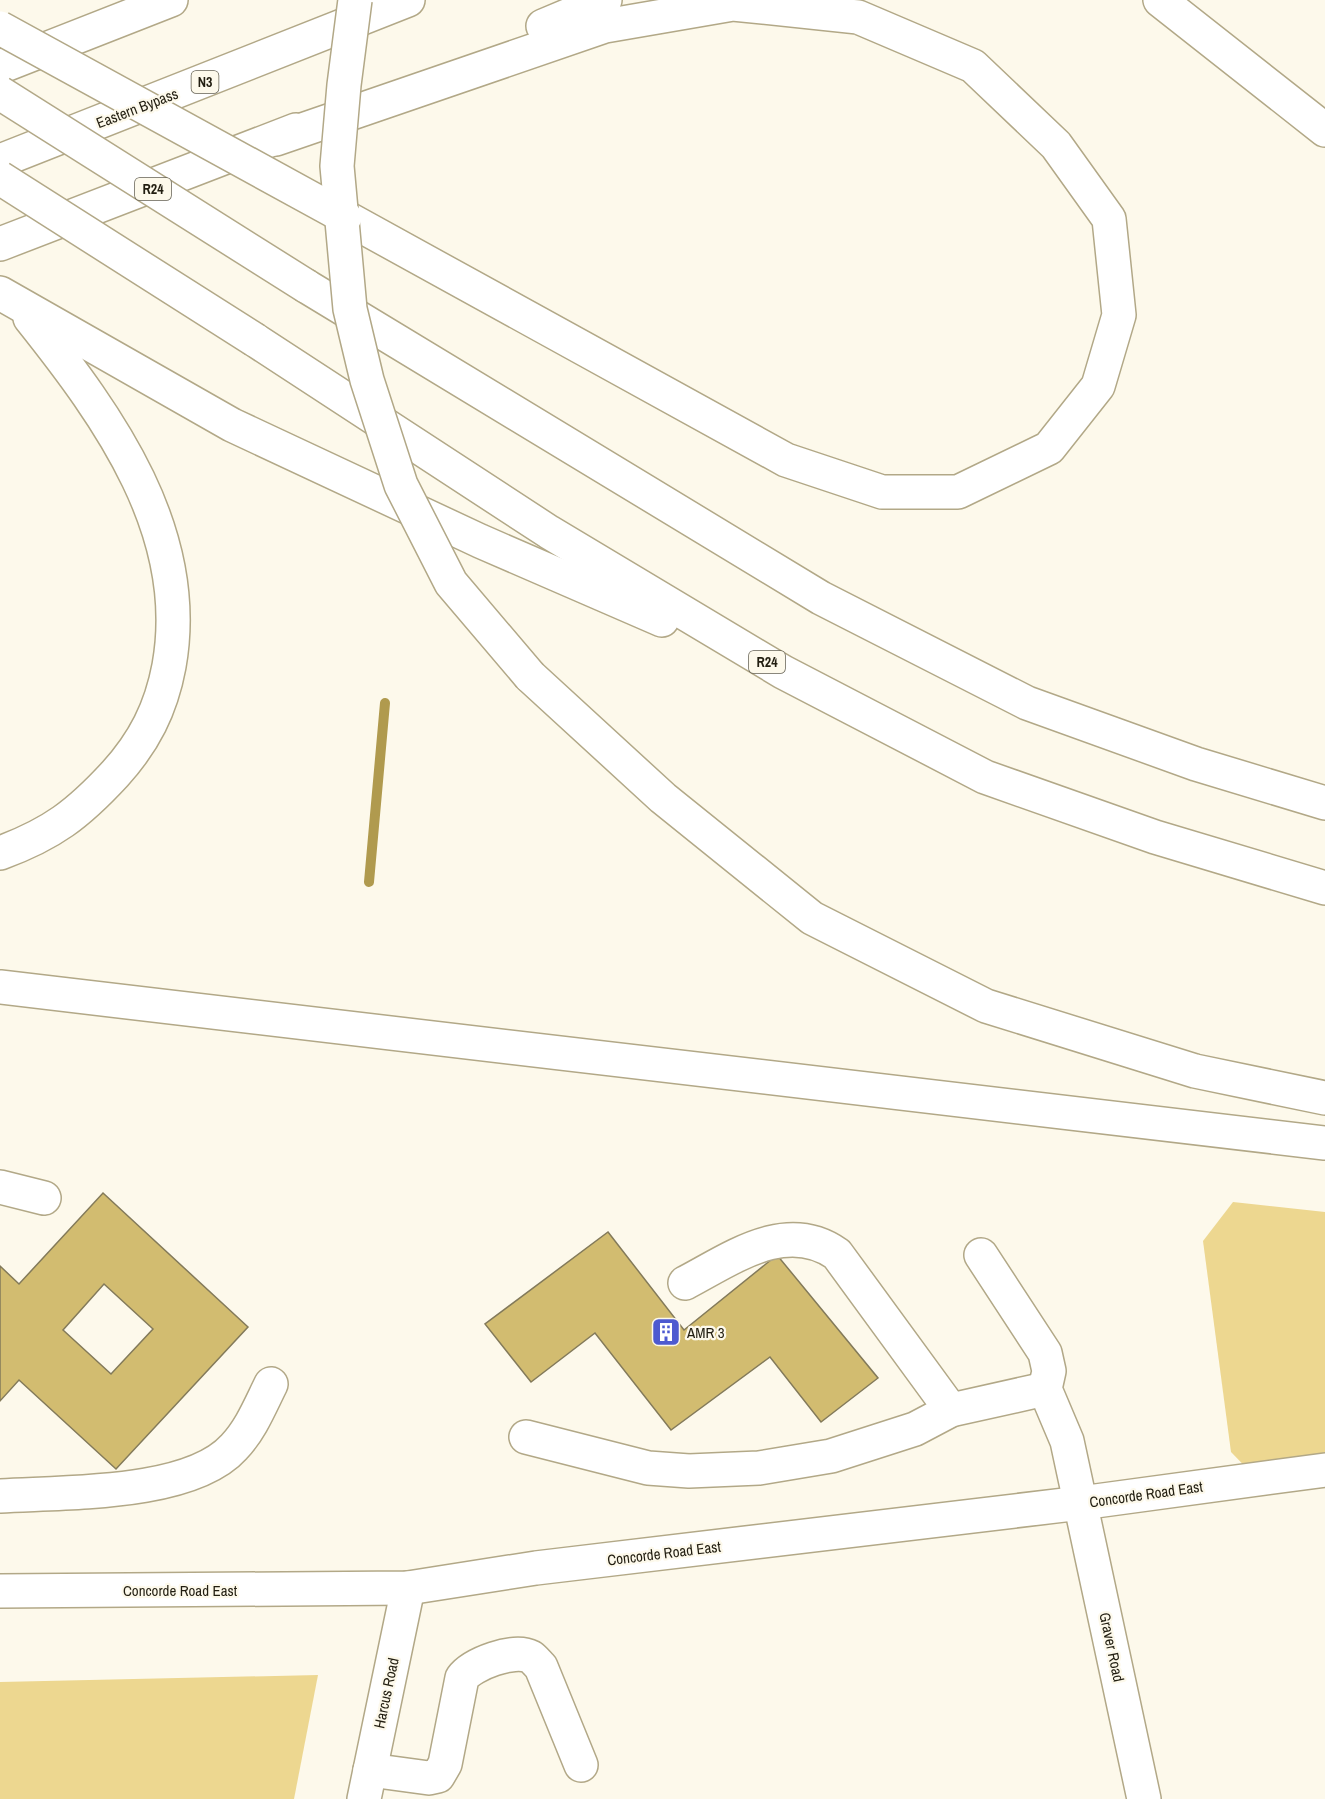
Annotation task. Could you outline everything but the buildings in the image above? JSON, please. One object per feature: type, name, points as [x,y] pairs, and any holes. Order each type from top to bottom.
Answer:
[{"type":"main road","points":[[0,67],[171,0]]},
{"type":"main road","points":[[355,0],[337,166],[350,309],[367,380],[401,485],[451,583],[530,676],[663,798],[812,918],[986,1006],[1195,1071],[1325,1098]]},
{"type":"main road","name":"Eastern Bypass","points":[[0,161],[408,0]]},
{"type":"main road","points":[[276,138],[605,0]]},
{"type":"main road","points":[[1160,0],[1325,130]]},
{"type":"main road","points":[[0,28],[345,217],[786,460],[882,492],[958,492],[1048,448],[1098,386],[1119,315],[1109,219],[1056,145],[973,66],[858,17],[733,4],[605,26],[276,138],[188,170],[0,244]]},
{"type":"main road","name":"R24","points":[[0,93],[306,286],[820,598],[1027,703],[1196,764],[1325,803]]},
{"type":"main road","points":[[0,264],[188,170]]},
{"type":"main road","name":"R24","points":[[0,178],[255,340],[549,532],[783,672],[985,777],[1155,837],[1325,888]]},
{"type":"main road","points":[[10,299],[243,430],[480,542],[783,672]]},
{"type":"main road","points":[[0,853],[35,840],[66,821],[97,793],[137,750],[164,694],[173,640],[172,592],[162,534],[141,483],[72,370],[10,299]]},
{"type":"main road","points":[[0,987],[1325,1143]]},
{"type":"main road","points":[[0,1187],[44,1198]]},
{"type":"main road","points":[[685,1283],[753,1247],[775,1241],[792,1239],[827,1247],[837,1254],[951,1410]]},
{"type":"main road","points":[[526,1437],[648,1468],[689,1471],[759,1468],[831,1456],[915,1429],[951,1410],[1045,1389],[1049,1371],[1045,1353],[981,1255]]},
{"type":"main road","points":[[0,1496],[116,1488],[188,1475],[213,1465],[233,1449],[248,1430],[271,1384]]},
{"type":"main road","name":"Graver Road","points":[[1045,1389],[1067,1441],[1143,1795]]},
{"type":"main road","name":"Concorde Road East","points":[[0,1591],[408,1588],[536,1568],[1081,1503],[1325,1470]]},
{"type":"main road","name":"Harcus Road","points":[[367,1785],[408,1588]]},
{"type":"main road","points":[[367,1785],[438,1776],[445,1764],[462,1678],[469,1669],[481,1662],[520,1654],[531,1657],[541,1667],[581,1765]]},
{"type":"shaded area","points":[[1233,1202],[1325,1212],[1325,1476],[1264,1486],[1231,1452],[1203,1241]]},
{"type":"shaded area","points":[[318,1675],[294,1799],[0,1799],[0,1682]]},
{"type":"waterway","points":[[369,882],[385,703]]},
{"type":"place","name":"AMR 3","points":[[666,1332]]}]
